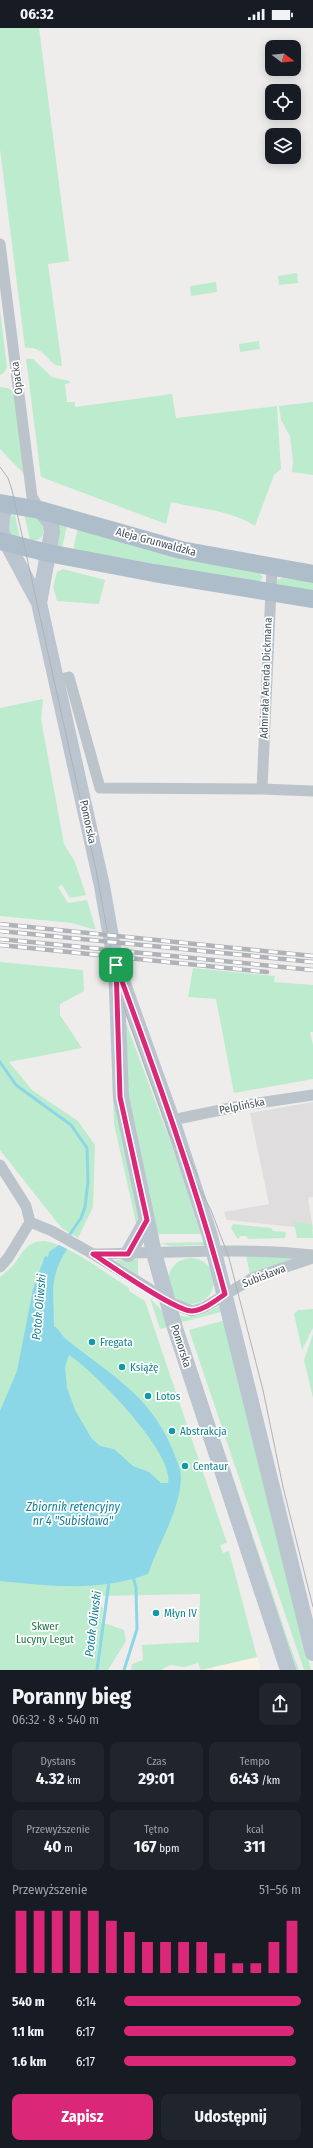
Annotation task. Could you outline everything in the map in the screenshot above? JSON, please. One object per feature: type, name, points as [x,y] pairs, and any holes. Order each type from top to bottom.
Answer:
[{"type":"main road","name":"Aleja Grunwaldzka","points":[[4,503],[40,510],[181,550],[272,568],[313,574]]},
{"type":"main road","name":"Pomorska","points":[[4,503],[0,524],[3,542],[39,603],[63,678],[116,965],[120,1097],[154,1253],[166,1300],[288,1670]]},
{"type":"main road","name":"Pomorska","points":[[39,603],[52,532],[51,523],[40,510]]},
{"type":"main road","points":[[3,542],[48,553],[270,593],[313,599]]},
{"type":"main road","name":"Pomorska","points":[[116,965],[172,1120],[214,1251],[313,1653]]},
{"type":"main road","points":[[128,1254],[147,1220]]},
{"type":"street","name":"Opacka","points":[[0,244],[32,497],[40,510]]},
{"type":"street","name":"Admirała Arenda Dickmana","points":[[262,789],[272,568]]},
{"type":"street","name":"Pomorska","points":[[63,678],[100,788],[262,789]]},
{"type":"street","points":[[262,789],[313,791]]},
{"type":"street","name":"Pelplińska","points":[[172,1120],[244,1105],[313,1095]]},
{"type":"street","points":[[0,1165],[26,1206],[30,1222],[8,1258],[0,1266]]},
{"type":"street","name":"Subisława","points":[[30,1222],[93,1254],[166,1300],[185,1310],[192,1311],[203,1308],[253,1278],[313,1258]]},
{"type":"street","name":"Subisława","points":[[93,1254],[280,1251],[313,1255]]},
{"type":"shaded area","points":[[313,1102],[313,1197],[308,1198],[313,1229],[227,1220],[224,1212],[269,1204],[250,1113]]},
{"type":"shaded area","points":[[257,1657],[261,1670],[213,1670],[212,1667]]},
{"type":"green space","points":[[0,28],[39,28],[69,261],[48,264],[62,366],[53,363],[38,350],[33,348],[25,348],[0,149]]},
{"type":"green space","points":[[297,273],[298,283],[279,285],[278,276]]},
{"type":"green space","points":[[216,282],[217,292],[191,296],[190,286]]},
{"type":"green space","points":[[0,310],[7,367],[4,373],[0,375]]},
{"type":"green space","points":[[259,341],[260,349],[240,352],[239,344]]},
{"type":"green space","points":[[26,359],[33,359],[52,377],[69,381],[70,383],[65,384],[67,402],[75,402],[75,407],[172,394],[176,418],[277,406],[281,469],[274,475],[255,526],[236,516],[171,502],[166,524],[41,477]]},
{"type":"green space","points":[[0,387],[8,388],[14,392],[24,474],[0,449]]},
{"type":"green space","points":[[313,402],[313,475],[292,472],[293,461],[290,436],[281,420],[279,406]]},
{"type":"green space","points":[[24,514],[34,516],[44,523],[44,531],[40,539],[30,540]]},
{"type":"green space","points":[[15,515],[20,539],[10,534],[7,529],[10,517]]},
{"type":"green space","points":[[57,523],[67,525],[62,548],[56,547]]},
{"type":"green space","points":[[78,528],[259,573],[263,577],[259,582],[73,550]]},
{"type":"green space","points":[[63,569],[105,580],[99,604],[57,601],[53,586],[57,572]]},
{"type":"green space","points":[[282,578],[313,582],[313,594],[277,585],[277,580]]},
{"type":"green space","points":[[43,699],[41,719],[64,844],[75,862],[86,895],[70,898],[62,885],[58,887],[68,903],[87,900],[96,930],[72,923],[0,916],[0,708]]},
{"type":"green space","points":[[0,962],[83,970],[84,991],[60,1004],[60,1015],[82,1048],[9,1062],[32,1090],[78,1121],[95,1145],[93,1207],[78,1238],[63,1229],[0,1150]]},
{"type":"green space","points":[[193,968],[275,976],[274,982],[313,985],[313,1032],[310,1032],[313,1045],[313,1079],[234,1093],[216,999],[188,997]]},
{"type":"green space","points":[[123,1015],[172,1146],[201,1234],[156,1234],[127,1103]]},
{"type":"green space","points":[[112,1076],[114,1094],[139,1218],[137,1227],[114,1124]]},
{"type":"green space","points":[[294,1222],[312,1224],[313,1238],[297,1238]]},
{"type":"green space","points":[[233,1224],[271,1228],[273,1231],[286,1232],[285,1238],[248,1239],[247,1236],[240,1236],[239,1239],[231,1228]]},
{"type":"green space","name":"Skwer Lucyny Legut","points":[[45,1241],[65,1248],[88,1261],[129,1288],[129,1291],[145,1301],[227,1543],[220,1545],[223,1553],[229,1551],[257,1657],[201,1670],[198,1663],[185,1667],[170,1665],[161,1670],[131,1670],[132,1664],[143,1660],[142,1645],[199,1642],[200,1594],[96,1596],[91,1602],[98,1604],[103,1608],[101,1622],[124,1630],[126,1641],[108,1670],[0,1670],[0,1277],[11,1268],[26,1248],[34,1242]]},
{"type":"green space","points":[[206,1242],[205,1245],[170,1246],[160,1243]]},
{"type":"green space","points":[[246,1256],[302,1257],[250,1274]]},
{"type":"green space","points":[[191,1258],[204,1262],[210,1268],[214,1281],[210,1294],[204,1300],[191,1304],[178,1300],[172,1294],[168,1281],[172,1268],[178,1262]]},
{"type":"green space","points":[[138,1259],[138,1275],[115,1261],[116,1260]]},
{"type":"green space","points":[[150,1298],[163,1312],[168,1327],[160,1329]]},
{"type":"green space","points":[[221,1304],[224,1311],[179,1323],[178,1315],[190,1317],[201,1315],[211,1311]]},
{"type":"green space","points":[[313,1309],[313,1328],[302,1350],[294,1314],[298,1310]]},
{"type":"green space","points":[[226,1320],[311,1670],[304,1670],[189,1330]]},
{"type":"green space","points":[[313,1334],[313,1398],[304,1360]]},
{"type":"green space","points":[[209,1406],[289,1643],[299,1670],[294,1670]]},
{"type":"water","name":"Zbiornik retencyjny nr 4 \"Subisława\"","points":[[59,1245],[67,1249],[57,1269],[53,1286],[54,1326],[66,1339],[113,1375],[140,1399],[152,1413],[162,1429],[172,1448],[180,1470],[180,1490],[177,1502],[148,1574],[130,1580],[74,1586],[37,1585],[0,1581],[0,1411],[17,1371],[33,1289],[45,1256],[48,1257],[49,1252]],"holes":[[[69,1355],[81,1364],[113,1395],[146,1434],[159,1453],[167,1470],[168,1483],[161,1483],[149,1472],[133,1466],[114,1449],[100,1446],[92,1439],[75,1410],[67,1388],[65,1367]]]},
{"type":"waterway","name":"Potok Oliwski","points":[[0,1062],[16,1085],[71,1125],[87,1148],[88,1182],[85,1207],[81,1218],[68,1237]]},
{"type":"waterway","name":"Potok Oliwski","points":[[124,1670],[137,1629],[136,1588],[133,1576]]},
{"type":"waterway","name":"Potok Oliwski","points":[[97,1670],[109,1582]]},
{"type":"tram line","points":[[0,467],[8,478],[12,490],[96,870],[119,994],[169,1133],[211,1210],[229,1258],[263,1390],[283,1487],[313,1607]]},
{"type":"tram line","points":[[118,957],[182,1141],[198,1177]]},
{"type":"railway","points":[[0,924],[313,956]]},
{"type":"railway","points":[[0,931],[313,962]]},
{"type":"railway","points":[[0,939],[313,970]]},
{"type":"railway","points":[[0,945],[267,972]]},
{"type":"place","name":"Fregata","points":[[92,1342]]},
{"type":"place","name":"Książę","points":[[122,1367]]},
{"type":"place","name":"Lotos","points":[[148,1396]]},
{"type":"place","name":"Abstrakcja","points":[[172,1431]]},
{"type":"place","name":"Centaur","points":[[185,1466]]},
{"type":"place","name":"Młyn IV","points":[[156,1613]]},
{"type":"route","points":[[116,965],[190,1173],[210,1236],[225,1294],[203,1308],[192,1311],[185,1310],[174,1304],[93,1254],[128,1254],[147,1220],[120,1097],[116,965]]}]
